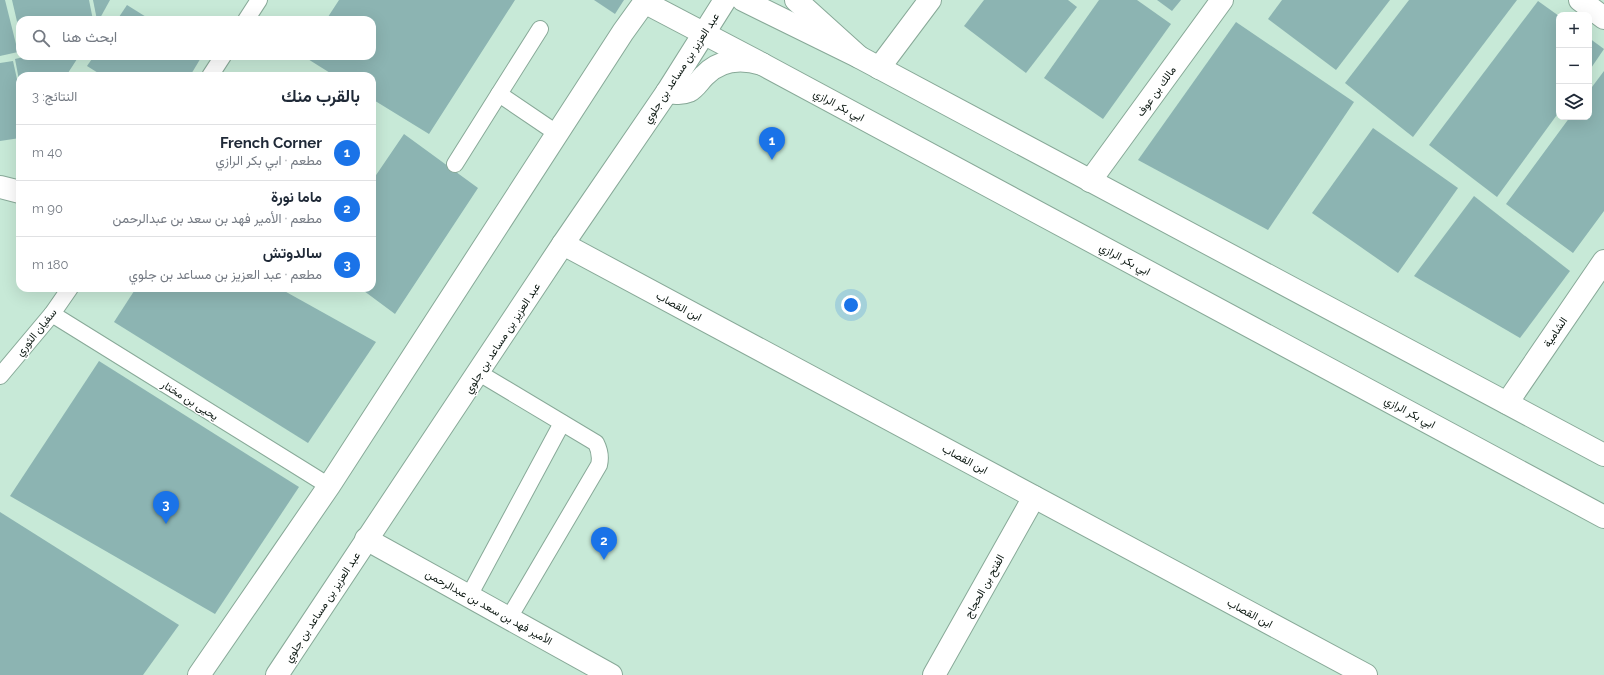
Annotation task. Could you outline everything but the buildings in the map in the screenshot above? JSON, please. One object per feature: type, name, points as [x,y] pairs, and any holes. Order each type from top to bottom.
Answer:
[{"type":"street","name":"عبد العزيز بن مساعد بن جلوي","points":[[277,675],[366,539],[667,92],[725,0]]},
{"type":"street","points":[[743,0],[880,68],[1604,455]]},
{"type":"street","points":[[796,0],[859,57]]},
{"type":"street","points":[[880,68],[930,0]]},
{"type":"street","name":"مالك بن عوف","points":[[1090,181],[1222,0]]},
{"type":"street","points":[[1580,0],[1604,18]]},
{"type":"street","name":"ابي بكر الرازي","points":[[645,1],[1604,517]]},
{"type":"street","points":[[199,675],[330,486],[645,1]]},
{"type":"street","points":[[667,92],[679,93],[689,91],[695,87],[709,71],[721,64],[735,60],[749,60],[762,64]]},
{"type":"street","points":[[0,187],[16,191]]},
{"type":"street","name":"ابن القصاب","points":[[564,244],[1366,675]]},
{"type":"street","name":"الشامية","points":[[1507,403],[1604,260]]},
{"type":"street","name":"الفتح بن الحجاج","points":[[934,675],[1034,497]]},
{"type":"street","name":"الأمير فهد بن سعد بن عبدالرحمن","points":[[366,539],[612,675]]},
{"type":"lane","points":[[249,16],[259,0]]},
{"type":"lane","points":[[455,164],[540,29]]},
{"type":"lane","points":[[213,72],[220,60]]},
{"type":"lane","points":[[498,94],[558,134]]},
{"type":"lane","name":"سفيان الثوري","points":[[0,376],[52,314],[67,292]]},
{"type":"lane","name":"يحيى بن مختار","points":[[52,314],[330,486]]},
{"type":"lane","points":[[478,373],[596,443],[600,451],[599,465],[509,618]]},
{"type":"lane","points":[[469,596],[562,423]]},
{"type":"place","name":"French Corner","points":[[772,160]]},
{"type":"place","name":"سالدوتش","points":[[166,524]]},
{"type":"place","name":"ماما نورة","points":[[604,560]]}]
